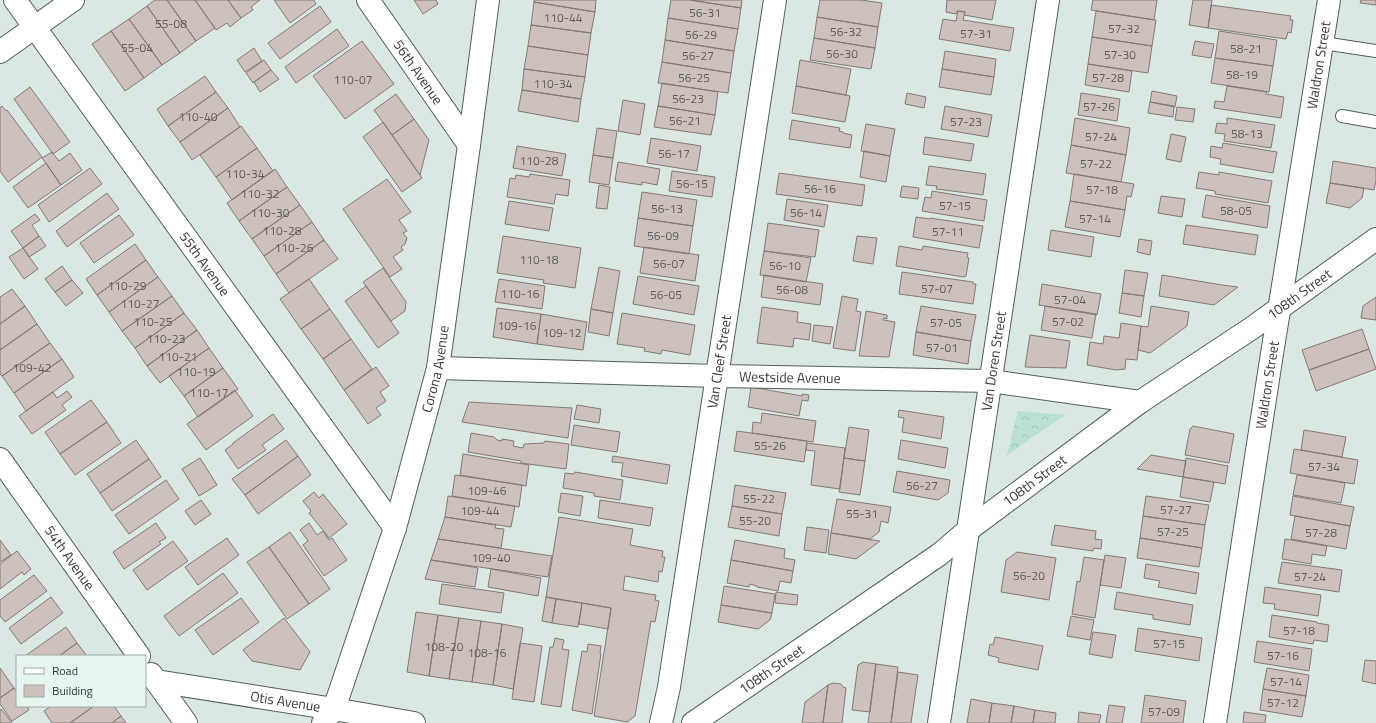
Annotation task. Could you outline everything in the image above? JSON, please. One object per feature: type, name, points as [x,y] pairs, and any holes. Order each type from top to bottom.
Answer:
[{"type":"street","name":"55th Avenue","points":[[15,0],[395,528]]},
{"type":"street","points":[[0,52],[74,0]]},
{"type":"street","name":"56th Avenue","points":[[368,0],[469,145]]},
{"type":"street","name":"Corona Avenue","points":[[328,716],[395,528],[438,368],[488,0]]},
{"type":"street","name":"Van Cleef Street","points":[[661,723],[669,687],[775,0]]},
{"type":"street","name":"Van Doren Street","points":[[939,723],[1048,0]]},
{"type":"street","name":"Waldron Street","points":[[1215,723],[1271,360],[1330,0]]},
{"type":"street","name":"108th Street","points":[[694,723],[940,554],[968,530],[1140,402],[1252,328],[1376,239]]},
{"type":"street","name":"Westside Avenue","points":[[438,368],[717,376],[990,381],[1140,402]]},
{"type":"street","name":"54th Avenue","points":[[0,459],[138,655]]},
{"type":"street","points":[[151,673],[186,723]]},
{"type":"street","name":"Otis Avenue","points":[[151,673],[328,716],[414,723]]},
{"type":"lane","points":[[1323,43],[1376,51]]},
{"type":"lane","points":[[1342,116],[1376,122]]},
{"type":"green space","points":[[1018,411],[1065,415],[1007,455]]},
{"type":"building","points":[[155,0],[167,0],[196,41],[180,53],[147,6]]},
{"type":"building","points":[[167,0],[195,0],[215,28],[196,41]]},
{"type":"building","points":[[195,0],[228,0],[241,18],[230,27],[227,23],[216,30]]},
{"type":"building","points":[[228,0],[260,0],[251,7],[253,10],[241,18]]},
{"type":"building","points":[[274,0],[314,0],[316,4],[290,23]]},
{"type":"building","points":[[414,0],[436,0],[438,4],[423,14]]},
{"type":"building","points":[[534,0],[596,0],[595,12],[534,2]]},
{"type":"building","points":[[671,0],[690,0],[741,8],[738,29],[668,18]]},
{"type":"building","points":[[690,0],[742,0],[741,8]]},
{"type":"building","points":[[820,0],[861,0],[882,3],[878,27],[817,17]]},
{"type":"building","points":[[947,0],[996,0],[992,20],[964,15],[965,12],[957,11],[956,14],[946,12]]},
{"type":"building","points":[[1093,0],[1157,0],[1154,20],[1091,10]]},
{"type":"building","points":[[1193,0],[1212,0],[1208,28],[1189,25]]},
{"type":"building","points":[[1361,0],[1376,0],[1376,5],[1360,3]]},
{"type":"building","points":[[534,2],[595,12],[591,33],[531,25]]},
{"type":"building","points":[[1211,5],[1291,16],[1290,20],[1293,20],[1291,33],[1288,32],[1286,39],[1208,28]]},
{"type":"building","points":[[147,6],[180,53],[162,65],[129,19]]},
{"type":"building","points":[[320,6],[331,22],[280,59],[268,43]]},
{"type":"building","points":[[958,11],[965,12],[963,20],[1014,28],[1010,51],[939,39],[943,19],[956,21]]},
{"type":"building","points":[[1096,11],[1156,20],[1152,46],[1092,37]]},
{"type":"building","points":[[817,17],[878,27],[875,48],[814,38]]},
{"type":"building","points":[[668,18],[738,29],[734,51],[665,40]]},
{"type":"building","points":[[129,19],[162,65],[144,78],[111,31]]},
{"type":"building","points":[[531,25],[591,33],[588,55],[528,46]]},
{"type":"building","points":[[337,29],[349,46],[296,83],[285,67]]},
{"type":"building","points":[[111,31],[144,78],[125,91],[92,44]]},
{"type":"building","points":[[1219,31],[1277,40],[1273,66],[1215,58]]},
{"type":"building","points":[[1092,37],[1152,46],[1148,73],[1088,64]]},
{"type":"building","points":[[814,38],[875,48],[871,69],[810,60]]},
{"type":"building","points":[[665,40],[734,51],[731,73],[662,62]]},
{"type":"building","points":[[362,41],[394,84],[345,119],[313,76]]},
{"type":"building","points":[[1195,41],[1214,44],[1211,58],[1192,55]]},
{"type":"building","points":[[528,46],[588,55],[585,77],[524,69]]},
{"type":"building","points":[[254,48],[262,61],[245,72],[237,60]]},
{"type":"building","points":[[945,51],[996,59],[994,77],[942,69]]},
{"type":"building","points":[[1215,58],[1273,66],[1269,92],[1211,83]]},
{"type":"building","points":[[264,60],[271,70],[253,83],[246,73]]},
{"type":"building","points":[[800,60],[851,69],[846,95],[796,86]]},
{"type":"building","points":[[662,62],[731,73],[728,93],[658,83]]},
{"type":"building","points":[[1088,64],[1132,71],[1129,92],[1085,85]]},
{"type":"building","points":[[524,69],[585,77],[581,99],[522,90]]},
{"type":"building","points":[[942,69],[994,77],[991,95],[939,87]]},
{"type":"building","points":[[271,70],[279,79],[260,92],[254,82]]},
{"type":"building","points":[[205,76],[216,92],[168,126],[157,109]]},
{"type":"building","points":[[662,83],[718,92],[715,115],[658,106]]},
{"type":"building","points":[[796,86],[850,96],[845,122],[792,113]]},
{"type":"building","points":[[1227,86],[1267,92],[1266,94],[1284,97],[1281,118],[1214,108],[1215,101],[1224,102]]},
{"type":"building","points":[[30,87],[70,142],[53,154],[14,99]]},
{"type":"building","points":[[522,90],[581,99],[578,122],[518,111]]},
{"type":"building","points":[[1152,91],[1177,96],[1175,107],[1150,102]]},
{"type":"building","points":[[216,92],[228,108],[180,142],[168,126]]},
{"type":"building","points":[[907,93],[926,97],[924,108],[905,104]]},
{"type":"building","points":[[1081,93],[1120,99],[1117,121],[1078,115]]},
{"type":"building","points":[[396,94],[414,119],[392,135],[374,110]]},
{"type":"building","points":[[623,100],[645,104],[640,135],[618,131]]},
{"type":"building","points":[[1150,102],[1174,106],[1173,117],[1148,113]]},
{"type":"building","points":[[2,106],[6,111],[7,110],[42,157],[8,182],[0,171],[0,108]]},
{"type":"building","points":[[658,106],[715,115],[711,135],[654,127]]},
{"type":"building","points":[[945,106],[992,115],[988,137],[941,129]]},
{"type":"building","points":[[1177,107],[1195,109],[1193,122],[1175,120]]},
{"type":"building","points":[[228,108],[240,127],[192,160],[180,142]]},
{"type":"building","points":[[1075,118],[1130,128],[1126,155],[1071,145]]},
{"type":"building","points":[[1227,118],[1275,125],[1271,148],[1224,141],[1225,134],[1215,133],[1217,123],[1227,124]]},
{"type":"building","points":[[414,119],[429,140],[420,175],[392,135]]},
{"type":"building","points":[[792,120],[840,128],[839,131],[852,135],[850,148],[789,139]]},
{"type":"building","points":[[383,122],[422,178],[402,192],[363,137]]},
{"type":"building","points":[[866,124],[895,129],[890,156],[861,151]]},
{"type":"building","points":[[241,126],[257,148],[216,177],[200,155]]},
{"type":"building","points":[[597,128],[617,131],[613,158],[593,155]]},
{"type":"building","points":[[1171,134],[1186,137],[1181,162],[1166,159]]},
{"type":"building","points":[[925,137],[974,144],[971,161],[923,154]]},
{"type":"building","points":[[651,138],[701,146],[697,171],[647,163]]},
{"type":"building","points":[[1223,143],[1277,152],[1273,173],[1220,164],[1221,159],[1210,157],[1211,146],[1222,148]]},
{"type":"building","points":[[1071,145],[1126,155],[1121,182],[1066,173]]},
{"type":"building","points":[[517,146],[566,154],[562,176],[513,168]]},
{"type":"building","points":[[257,148],[273,171],[232,200],[216,177]]},
{"type":"building","points":[[864,151],[890,156],[886,182],[860,177]]},
{"type":"building","points":[[52,152],[59,161],[70,153],[82,170],[61,185],[42,158]]},
{"type":"building","points":[[593,155],[613,158],[609,185],[589,182]]},
{"type":"building","points":[[1333,161],[1376,168],[1374,190],[1330,183]]},
{"type":"building","points":[[618,162],[660,169],[657,185],[642,182],[642,185],[615,181]]},
{"type":"building","points":[[46,163],[61,185],[28,208],[13,187]]},
{"type":"building","points":[[929,166],[986,174],[983,195],[936,189],[937,186],[926,185]]},
{"type":"building","points":[[90,168],[102,184],[49,222],[38,205]]},
{"type":"building","points":[[275,169],[287,187],[239,221],[227,203]]},
{"type":"building","points":[[672,171],[715,177],[712,197],[669,191]]},
{"type":"building","points":[[1199,172],[1219,175],[1219,172],[1272,181],[1268,203],[1215,194],[1215,191],[1196,188]]},
{"type":"building","points":[[779,173],[865,185],[862,206],[776,194]]},
{"type":"building","points":[[530,174],[570,180],[568,196],[556,194],[554,204],[507,197],[510,178],[515,179],[516,175],[529,177]]},
{"type":"building","points":[[1074,174],[1134,184],[1131,197],[1127,196],[1125,210],[1070,201]]},
{"type":"building","points":[[387,179],[411,212],[399,220],[407,231],[403,233],[407,238],[405,244],[401,247],[403,250],[393,257],[402,269],[390,277],[343,209]]},
{"type":"building","points":[[1330,183],[1364,188],[1362,198],[1350,208],[1326,203]]},
{"type":"building","points":[[599,185],[610,187],[607,209],[596,208]]},
{"type":"building","points":[[902,186],[919,188],[918,199],[900,197]]},
{"type":"building","points":[[287,187],[300,205],[252,239],[239,221]]},
{"type":"building","points":[[932,191],[987,200],[984,221],[922,211],[925,197],[931,198]]},
{"type":"building","points":[[642,192],[697,200],[693,226],[638,218]]},
{"type":"building","points":[[107,193],[119,209],[67,247],[56,231]]},
{"type":"building","points":[[1206,195],[1270,206],[1267,228],[1202,217]]},
{"type":"building","points":[[1161,196],[1185,199],[1182,217],[1158,213]]},
{"type":"building","points":[[787,199],[828,205],[824,227],[784,220]]},
{"type":"building","points":[[509,201],[553,208],[549,231],[505,224]]},
{"type":"building","points":[[1070,201],[1125,210],[1120,237],[1065,227]]},
{"type":"building","points":[[300,205],[312,222],[264,256],[252,239]]},
{"type":"building","points":[[35,214],[40,220],[32,225],[39,236],[23,248],[11,231]]},
{"type":"building","points":[[119,215],[134,235],[94,263],[80,243]]},
{"type":"building","points":[[916,217],[983,226],[979,248],[913,237]]},
{"type":"building","points":[[638,218],[693,226],[689,254],[634,246]]},
{"type":"building","points":[[312,222],[324,240],[276,274],[264,256]]},
{"type":"building","points":[[768,223],[819,230],[815,257],[764,251]]},
{"type":"building","points":[[1186,225],[1258,235],[1255,255],[1183,244]]},
{"type":"building","points":[[1051,230],[1094,237],[1091,257],[1048,250]]},
{"type":"building","points":[[39,236],[46,246],[29,257],[23,248]]},
{"type":"building","points":[[503,236],[581,248],[575,288],[543,283],[544,280],[497,273]]},
{"type":"building","points":[[857,236],[877,238],[873,264],[853,261]]},
{"type":"building","points":[[1139,239],[1152,241],[1150,255],[1137,252]]},
{"type":"building","points":[[324,240],[338,259],[289,293],[276,274]]},
{"type":"building","points":[[135,244],[146,260],[97,295],[86,279]]},
{"type":"building","points":[[899,246],[922,250],[923,246],[968,253],[967,257],[969,258],[966,276],[964,277],[896,266]]},
{"type":"building","points":[[644,247],[699,255],[695,281],[640,273]]},
{"type":"building","points":[[23,248],[38,269],[24,279],[9,257]]},
{"type":"building","points":[[764,251],[811,258],[806,282],[760,275]]},
{"type":"building","points":[[146,260],[158,277],[109,312],[97,295]]},
{"type":"building","points":[[62,266],[72,280],[55,292],[45,279]]},
{"type":"building","points":[[599,267],[620,271],[613,313],[591,309]]},
{"type":"building","points":[[383,268],[406,302],[405,311],[391,321],[363,282]]},
{"type":"building","points":[[1125,270],[1148,273],[1144,296],[1122,293]]},
{"type":"building","points":[[902,272],[973,282],[973,284],[976,284],[973,304],[899,294]]},
{"type":"building","points":[[764,275],[823,284],[820,305],[761,297]]},
{"type":"building","points":[[1162,275],[1238,287],[1214,305],[1159,296]]},
{"type":"building","points":[[638,276],[699,286],[694,315],[633,304]]},
{"type":"building","points":[[158,277],[172,296],[122,331],[109,312]]},
{"type":"building","points":[[309,279],[330,309],[301,329],[280,299]]},
{"type":"building","points":[[499,279],[545,286],[542,309],[495,302]]},
{"type":"building","points":[[72,280],[83,293],[66,306],[55,292]]},
{"type":"building","points":[[1042,284],[1101,294],[1097,315],[1039,305]]},
{"type":"building","points":[[366,286],[399,333],[378,348],[345,301]]},
{"type":"building","points":[[12,289],[25,306],[0,324],[0,297]]},
{"type":"building","points":[[1122,293],[1144,296],[1141,317],[1119,313]]},
{"type":"building","points":[[172,296],[184,313],[135,348],[122,331]]},
{"type":"building","points":[[842,296],[858,299],[856,311],[861,312],[855,351],[833,348]]},
{"type":"building","points":[[1376,297],[1376,320],[1361,318],[1363,306]]},
{"type":"building","points":[[25,306],[37,324],[0,350],[0,324]]},
{"type":"building","points":[[921,306],[976,315],[971,341],[916,332]]},
{"type":"building","points":[[1045,306],[1096,314],[1092,338],[1041,330]]},
{"type":"building","points":[[1151,306],[1189,312],[1187,326],[1150,353],[1138,350],[1141,326],[1148,327]]},
{"type":"building","points":[[762,307],[798,312],[797,322],[811,324],[809,340],[794,338],[793,347],[757,343]]},
{"type":"building","points":[[497,308],[541,314],[537,344],[493,337]]},
{"type":"building","points":[[330,309],[351,339],[323,359],[301,329]]},
{"type":"building","points":[[591,309],[613,313],[609,336],[588,332]]},
{"type":"building","points":[[866,311],[887,315],[887,319],[884,318],[883,320],[895,322],[889,357],[859,356]]},
{"type":"building","points":[[184,313],[197,330],[147,366],[135,348]]},
{"type":"building","points":[[622,313],[695,325],[690,355],[662,350],[661,354],[644,351],[645,348],[617,344]]},
{"type":"building","points":[[541,314],[587,322],[583,350],[537,344]]},
{"type":"building","points":[[1121,323],[1141,326],[1137,360],[1126,359],[1125,369],[1116,370],[1087,365],[1090,342],[1103,344],[1104,336],[1119,338]]},
{"type":"building","points":[[37,324],[50,343],[2,376],[0,374],[0,350]]},
{"type":"building","points":[[814,325],[833,327],[830,344],[812,341]]},
{"type":"building","points":[[1362,329],[1369,349],[1309,370],[1302,350]]},
{"type":"building","points":[[197,330],[209,348],[160,383],[147,366]]},
{"type":"building","points":[[916,332],[971,341],[968,364],[913,355]]},
{"type":"building","points":[[1030,335],[1070,341],[1066,368],[1025,367]]},
{"type":"building","points":[[351,339],[372,369],[344,390],[323,359]]},
{"type":"building","points":[[50,343],[62,359],[14,393],[2,376]]},
{"type":"building","points":[[209,348],[223,368],[184,396],[169,376]]},
{"type":"building","points":[[1369,349],[1376,369],[1316,391],[1309,370]]},
{"type":"building","points":[[62,359],[74,377],[26,411],[14,393]]},
{"type":"building","points":[[376,367],[389,386],[380,392],[386,401],[376,408],[381,415],[368,424],[344,390]]},
{"type":"building","points":[[223,368],[238,389],[198,417],[184,396]]},
{"type":"building","points":[[751,387],[802,396],[802,394],[809,395],[808,401],[802,400],[799,416],[748,407]]},
{"type":"building","points":[[235,390],[253,416],[206,450],[187,424]]},
{"type":"building","points":[[67,391],[72,397],[62,405],[66,410],[32,434],[19,416],[53,392],[57,398]]},
{"type":"building","points":[[91,400],[107,422],[60,454],[45,432]]},
{"type":"building","points":[[469,402],[572,408],[568,438],[462,422]]},
{"type":"building","points":[[577,405],[601,409],[599,423],[574,419]]},
{"type":"building","points":[[899,410],[944,417],[941,439],[902,432],[904,418],[898,417]]},
{"type":"building","points":[[762,413],[816,421],[813,442],[752,433],[753,422],[761,423]]},
{"type":"building","points":[[273,414],[284,429],[262,445],[266,450],[238,469],[225,450]]},
{"type":"building","points":[[107,422],[121,443],[75,475],[60,454]]},
{"type":"building","points":[[574,425],[620,432],[617,452],[571,445]]},
{"type":"building","points":[[1193,426],[1234,434],[1229,463],[1185,455],[1190,429]]},
{"type":"building","points":[[849,427],[869,430],[865,461],[844,458]]},
{"type":"building","points":[[1304,430],[1346,437],[1342,457],[1301,450]]},
{"type":"building","points":[[737,431],[807,441],[804,462],[734,451]]},
{"type":"building","points":[[471,433],[494,437],[497,440],[502,441],[502,439],[514,441],[513,446],[523,448],[524,444],[544,443],[545,441],[569,444],[566,469],[521,463],[521,461],[468,452]]},
{"type":"building","points":[[136,440],[149,459],[100,493],[87,474]]},
{"type":"building","points":[[286,440],[298,456],[245,495],[232,479]]},
{"type":"building","points":[[901,440],[948,448],[945,468],[898,459]]},
{"type":"building","points":[[807,443],[845,448],[840,489],[811,485],[815,451],[806,450]]},
{"type":"building","points":[[1294,449],[1358,460],[1354,484],[1290,473]]},
{"type":"building","points":[[463,454],[529,465],[526,486],[460,475]]},
{"type":"building","points":[[1151,455],[1186,461],[1183,477],[1137,469]]},
{"type":"building","points":[[298,456],[311,475],[258,514],[245,495]]},
{"type":"building","points":[[613,456],[670,465],[667,484],[621,476],[623,463],[612,462]]},
{"type":"building","points":[[200,458],[217,485],[199,496],[182,469]]},
{"type":"building","points":[[844,458],[865,461],[860,495],[839,492]]},
{"type":"building","points":[[1186,458],[1228,466],[1225,484],[1183,477]]},
{"type":"building","points":[[149,459],[161,477],[112,511],[100,493]]},
{"type":"building","points":[[897,471],[950,480],[948,493],[938,500],[893,492]]},
{"type":"building","points":[[575,472],[623,480],[620,500],[594,496],[594,493],[563,488],[565,473],[574,474]]},
{"type":"building","points":[[455,475],[522,485],[519,507],[452,496]]},
{"type":"building","points":[[1297,475],[1345,483],[1341,503],[1293,495]]},
{"type":"building","points":[[1183,477],[1214,482],[1210,502],[1180,497]]},
{"type":"building","points":[[166,480],[179,499],[129,534],[115,515]]},
{"type":"building","points":[[735,485],[786,493],[782,514],[732,506]]},
{"type":"building","points":[[314,492],[319,498],[323,494],[347,524],[329,538],[309,513],[311,511],[303,501]]},
{"type":"building","points":[[561,493],[583,496],[580,516],[558,512]]},
{"type":"building","points":[[448,496],[515,506],[511,527],[445,517]]},
{"type":"building","points":[[1146,496],[1209,505],[1205,525],[1143,516]]},
{"type":"building","points":[[1293,496],[1354,507],[1350,526],[1290,515]]},
{"type":"building","points":[[837,499],[891,507],[888,523],[881,521],[879,532],[870,539],[831,533]]},
{"type":"building","points":[[201,500],[211,514],[195,525],[185,511]]},
{"type":"building","points":[[600,500],[653,508],[650,526],[598,518]]},
{"type":"building","points":[[732,506],[782,514],[779,536],[728,527]]},
{"type":"building","points":[[1143,516],[1205,525],[1202,548],[1140,538]]},
{"type":"building","points":[[1295,516],[1350,526],[1346,549],[1291,539]]},
{"type":"building","points":[[445,517],[496,525],[495,528],[504,529],[501,548],[438,539]]},
{"type":"building","points":[[559,517],[633,529],[630,545],[663,551],[662,557],[665,557],[662,572],[659,571],[658,582],[625,576],[623,590],[656,595],[655,600],[659,601],[655,622],[651,621],[635,716],[627,722],[594,716],[611,608],[546,597]]},
{"type":"building","points":[[156,523],[166,538],[159,542],[161,544],[124,569],[113,552]]},
{"type":"building","points":[[309,523],[317,535],[323,531],[329,540],[332,538],[347,560],[324,576],[303,545],[308,541],[300,530]]},
{"type":"building","points":[[1055,525],[1096,531],[1095,539],[1102,540],[1101,549],[1094,548],[1093,551],[1051,545]]},
{"type":"building","points":[[807,527],[829,530],[826,553],[804,550]]},
{"type":"building","points":[[290,532],[330,589],[309,604],[269,547]]},
{"type":"building","points":[[831,533],[880,541],[856,559],[828,554]]},
{"type":"building","points":[[227,538],[239,555],[198,585],[185,567]]},
{"type":"building","points":[[1140,538],[1202,548],[1199,567],[1137,558]]},
{"type":"building","points":[[438,539],[552,556],[548,577],[431,560]]},
{"type":"building","points":[[1285,539],[1327,546],[1325,556],[1312,554],[1311,564],[1282,559]]},
{"type":"building","points":[[0,540],[11,555],[0,562]]},
{"type":"building","points":[[735,540],[785,549],[784,558],[795,560],[793,571],[731,560]]},
{"type":"building","points":[[173,541],[188,561],[147,590],[133,570]]},
{"type":"building","points":[[269,547],[309,604],[287,619],[247,562]]},
{"type":"building","points":[[17,551],[31,569],[24,575],[22,572],[0,589],[0,564]]},
{"type":"building","points":[[1017,552],[1056,558],[1049,600],[1001,592],[1006,560]]},
{"type":"building","points":[[1105,555],[1126,558],[1121,588],[1100,585]]},
{"type":"building","points":[[1084,557],[1104,560],[1095,618],[1072,614],[1077,581],[1080,582]]},
{"type":"building","points":[[431,560],[478,568],[475,587],[425,579]]},
{"type":"building","points":[[731,560],[793,571],[791,583],[780,581],[778,591],[757,587],[750,584],[749,587],[727,583]]},
{"type":"building","points":[[1282,562],[1342,570],[1339,592],[1278,583]]},
{"type":"building","points":[[1146,564],[1199,573],[1196,594],[1158,587],[1160,581],[1144,578]]},
{"type":"building","points":[[491,569],[541,578],[538,596],[488,587]]},
{"type":"building","points":[[223,573],[238,593],[179,636],[164,616]]},
{"type":"building","points":[[34,575],[47,591],[5,622],[0,616],[0,600]]},
{"type":"building","points":[[442,584],[504,593],[501,613],[439,604]]},
{"type":"building","points":[[724,586],[775,594],[772,613],[721,605]]},
{"type":"building","points":[[1265,587],[1321,595],[1318,616],[1274,609],[1275,604],[1263,603]]},
{"type":"building","points":[[776,592],[798,595],[797,605],[775,603]]},
{"type":"building","points":[[1117,592],[1193,605],[1190,625],[1153,619],[1153,615],[1114,609]]},
{"type":"building","points":[[51,597],[63,613],[21,644],[9,628]]},
{"type":"building","points":[[546,597],[556,599],[552,623],[542,621]]},
{"type":"building","points":[[241,598],[259,622],[213,655],[195,630]]},
{"type":"building","points":[[556,599],[582,603],[578,627],[552,623]]},
{"type":"building","points":[[582,603],[611,608],[608,629],[579,624]]},
{"type":"building","points":[[721,605],[772,613],[770,620],[758,629],[718,622]]},
{"type":"building","points":[[416,612],[438,615],[429,676],[407,672]]},
{"type":"building","points":[[438,615],[459,618],[449,679],[429,676]]},
{"type":"building","points":[[1272,615],[1329,625],[1327,642],[1314,640],[1313,644],[1269,637]]},
{"type":"building","points":[[1071,616],[1094,620],[1090,640],[1067,636]]},
{"type":"building","points":[[284,618],[310,652],[300,670],[252,661],[243,650]]},
{"type":"building","points":[[459,618],[481,621],[472,682],[449,679]]},
{"type":"building","points":[[481,621],[502,624],[493,685],[472,682]]},
{"type":"building","points":[[502,624],[523,628],[513,689],[493,685]]},
{"type":"building","points":[[66,627],[77,643],[60,655],[26,655]]},
{"type":"building","points":[[1138,628],[1202,638],[1199,661],[1135,651]]},
{"type":"building","points":[[1093,632],[1116,635],[1112,658],[1089,654]]},
{"type":"building","points":[[995,637],[1043,646],[1038,670],[998,662],[999,658],[988,655],[990,644],[993,645]]},
{"type":"building","points":[[555,638],[564,640],[562,649],[569,650],[561,707],[541,704],[550,647],[553,647]]},
{"type":"building","points":[[1257,641],[1312,649],[1309,671],[1254,662]]},
{"type":"building","points":[[77,643],[86,655],[60,655]]},
{"type":"building","points":[[520,643],[542,646],[534,702],[512,699]]},
{"type":"building","points":[[588,644],[601,646],[592,714],[572,710],[582,651],[587,652]]},
{"type":"building","points":[[1365,660],[1376,661],[1376,684],[1362,681]]},
{"type":"building","points":[[863,662],[876,664],[870,712],[852,710],[858,665]]},
{"type":"building","points":[[876,664],[898,667],[891,723],[868,723]]},
{"type":"building","points":[[0,668],[14,688],[0,698]]},
{"type":"building","points":[[1267,668],[1309,675],[1306,696],[1263,689]]},
{"type":"building","points":[[898,672],[918,675],[911,723],[891,723]]},
{"type":"building","points":[[833,683],[841,684],[846,688],[842,723],[823,723],[828,685]]},
{"type":"building","points":[[828,685],[823,723],[802,723],[805,702]]},
{"type":"building","points":[[14,688],[16,691],[16,707],[28,707],[29,710],[12,721],[0,704],[0,698]]},
{"type":"building","points":[[1263,689],[1306,696],[1302,717],[1260,710]]},
{"type":"building","points":[[1145,695],[1186,701],[1183,723],[1141,723]]},
{"type":"building","points":[[971,699],[992,703],[989,723],[967,723]]},
{"type":"building","points":[[992,703],[1014,706],[1011,723],[989,723]]},
{"type":"building","points":[[1109,705],[1125,707],[1122,723],[1106,723]]},
{"type":"building","points":[[1014,706],[1035,710],[1033,723],[1011,723]]},
{"type":"building","points":[[50,707],[93,707],[70,723],[52,723],[44,711]]},
{"type":"building","points":[[93,707],[115,707],[121,716],[112,723],[70,723]]},
{"type":"building","points":[[1,709],[12,723],[0,723]]},
{"type":"building","points":[[1035,710],[1056,713],[1055,723],[1033,723]]},
{"type":"building","points":[[1079,712],[1101,715],[1099,723],[1078,723]]},
{"type":"building","points":[[1244,712],[1266,715],[1265,723],[1243,723]]},
{"type":"building","points":[[121,716],[126,723],[112,723]]}]
